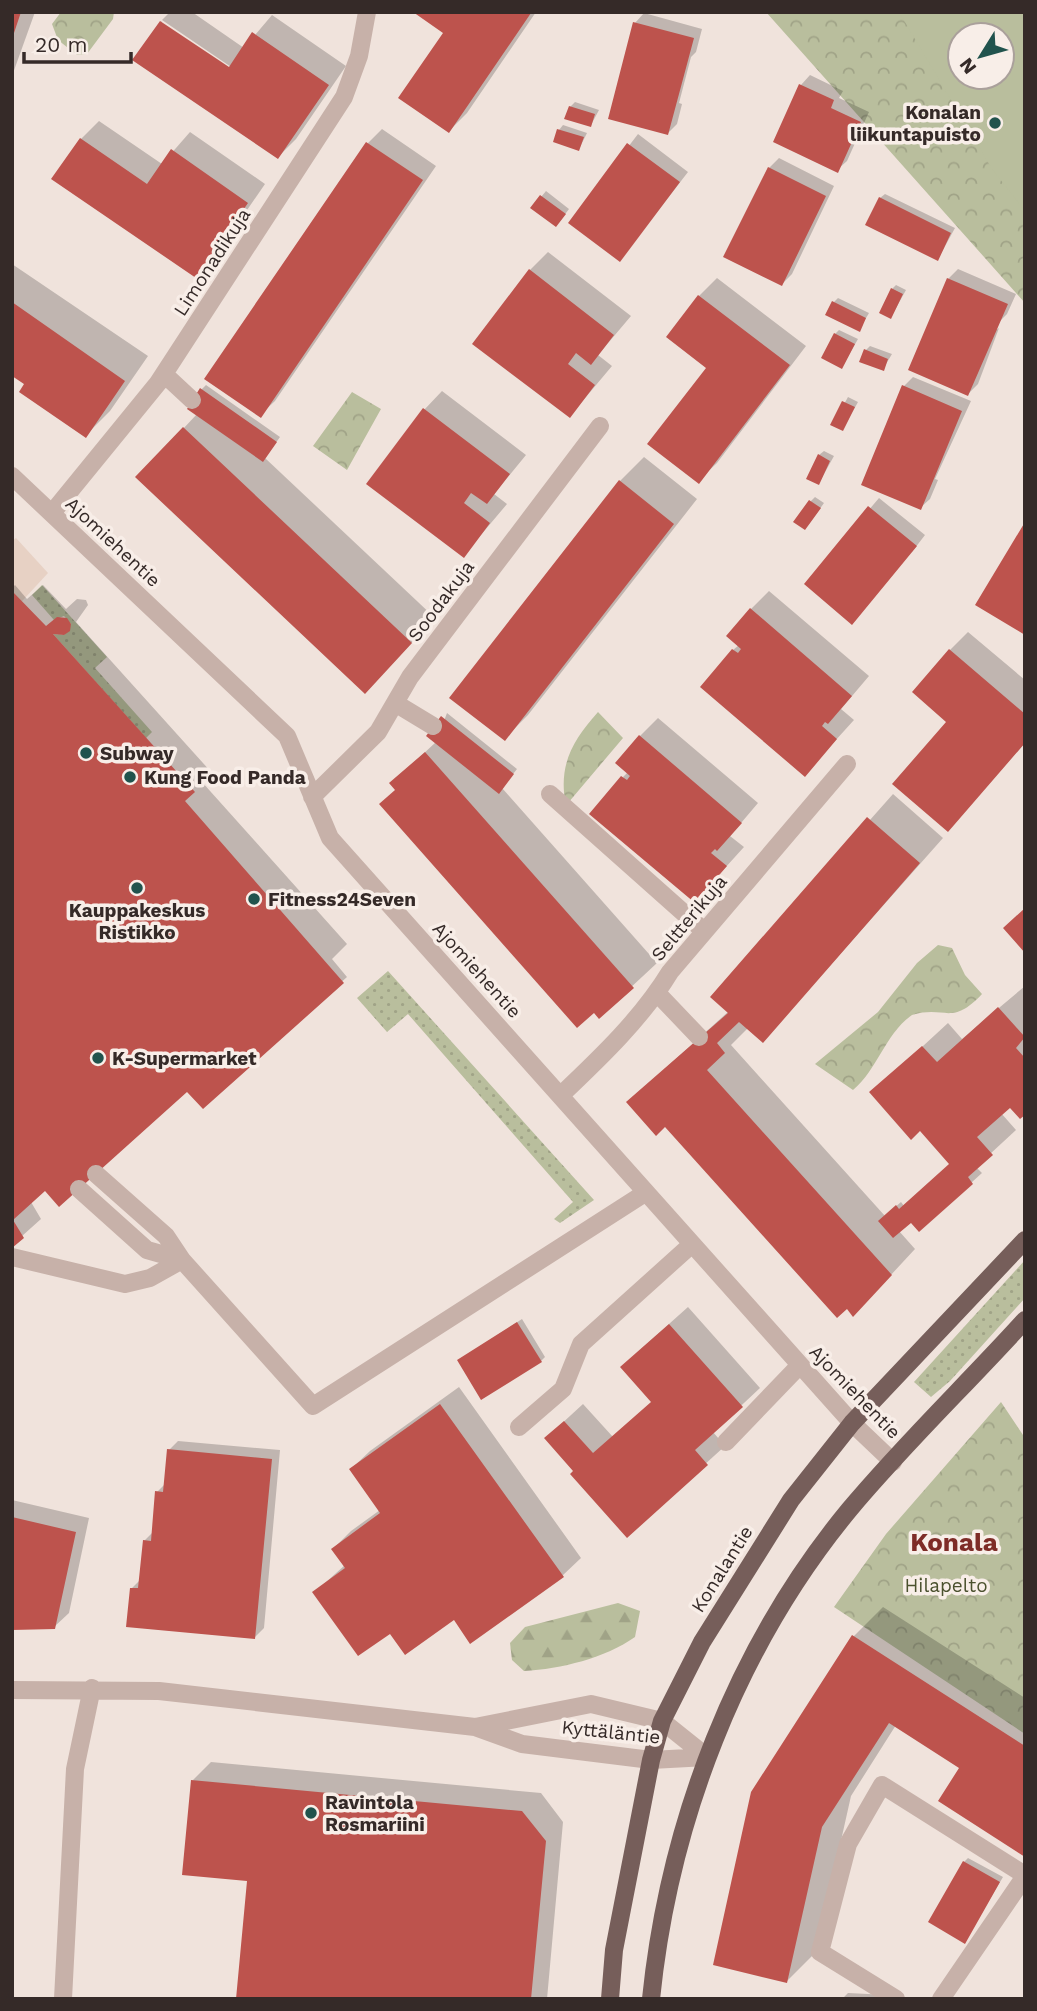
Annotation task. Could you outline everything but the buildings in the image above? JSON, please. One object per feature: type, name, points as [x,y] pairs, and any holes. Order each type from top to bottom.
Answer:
[{"type":"main road","name":"Konalantie","points":[[610,1999],[614,1950],[651,1760],[662,1721],[702,1642],[791,1500],[852,1423],[1025,1240]]},
{"type":"main road","points":[[651,1999],[656,1950],[669,1886],[707,1756],[732,1697],[785,1603],[849,1511],[1025,1320]]},
{"type":"street","name":"Limonadikuja","points":[[52,513],[164,374],[345,97],[359,56],[367,12]]},
{"type":"street","points":[[164,374],[192,400]]},
{"type":"street","name":"Soodakuja","points":[[312,797],[362,750],[410,677],[600,426]]},
{"type":"street","name":"Ajomiehentie","points":[[12,476],[288,736],[330,838],[561,1095],[691,1245],[852,1423],[893,1462]]},
{"type":"street","points":[[395,703],[433,726]]},
{"type":"street","name":"Seltterikuja","points":[[561,1095],[657,993],[670,972],[704,931],[847,764]]},
{"type":"street","points":[[550,794],[704,931]]},
{"type":"street","points":[[657,993],[699,1037]]},
{"type":"street","points":[[96,1174],[166,1236],[182,1260],[313,1406],[645,1193]]},
{"type":"street","points":[[79,1189],[147,1250],[182,1260]]},
{"type":"street","points":[[519,1427],[563,1389],[581,1344],[691,1245]]},
{"type":"street","points":[[12,1257],[125,1284],[150,1278],[182,1260]]},
{"type":"street","points":[[726,1443],[800,1365]]},
{"type":"street","points":[[63,1999],[75,1769],[92,1688]]},
{"type":"street","name":"Kyttäläntie","points":[[12,1690],[92,1688],[159,1691],[475,1727],[522,1744],[651,1760],[707,1756]]},
{"type":"street","name":"Kyttäläntie","points":[[475,1727],[519,1716],[591,1704],[662,1721],[707,1756]]},
{"type":"street","points":[[896,1999],[820,1952],[848,1844],[882,1785],[1025,1876],[941,1999]]},
{"type":"green space","points":[[61,12],[114,12],[113,19],[87,54],[77,55],[58,40],[52,24]]},
{"type":"green space","points":[[766,12],[1025,12],[1025,303]]},
{"type":"green space","name":"Konalan liikuntapuisto","points":[[899,12],[1025,12],[1025,211],[992,169]]},
{"type":"green space","points":[[352,392],[381,409],[347,470],[313,446]]},
{"type":"green space","points":[[42,585],[107,657],[95,668],[152,732],[146,738],[53,634],[64,635],[71,624],[64,616],[54,620],[32,595]]},
{"type":"green space","points":[[598,712],[623,738],[568,803],[565,800],[564,787],[566,763],[575,742]]},
{"type":"green space","points":[[938,945],[952,948],[965,975],[982,994],[963,1010],[955,1013],[912,1015],[895,1032],[862,1082],[853,1090],[815,1064],[878,1012],[917,963]]},
{"type":"green space","points":[[388,971],[594,1200],[560,1223],[554,1219],[573,1202],[408,1014],[387,1032],[357,998]]},
{"type":"green space","points":[[1025,1260],[1025,1298],[950,1381],[931,1397],[914,1382]]},
{"type":"green space","name":"Hilapelto","points":[[1001,1402],[1025,1438],[1025,1734],[834,1607],[886,1534]]},
{"type":"green space","points":[[618,1603],[640,1611],[635,1637],[610,1651],[553,1668],[524,1671],[512,1660],[510,1643],[525,1627]]},
{"type":"shaded area","points":[[16,538],[48,573],[12,612],[12,541]]},
{"type":"place","name":"Konalan liikuntapuisto","points":[[995,123]]},
{"type":"place","name":"Subway","points":[[86,753]]},
{"type":"place","name":"Kung Food Panda","points":[[130,777]]},
{"type":"place","name":"Kauppakeskus Ristikko","points":[[137,888]]},
{"type":"place","name":"Fitness24Seven","points":[[254,899]]},
{"type":"place","name":"K-Supermarket","points":[[98,1058]]},
{"type":"place","name":"Ravintola Rosmariini","points":[[311,1813]]},
{"type":"district","name":"Konala","points":[[954,1542]]}]
